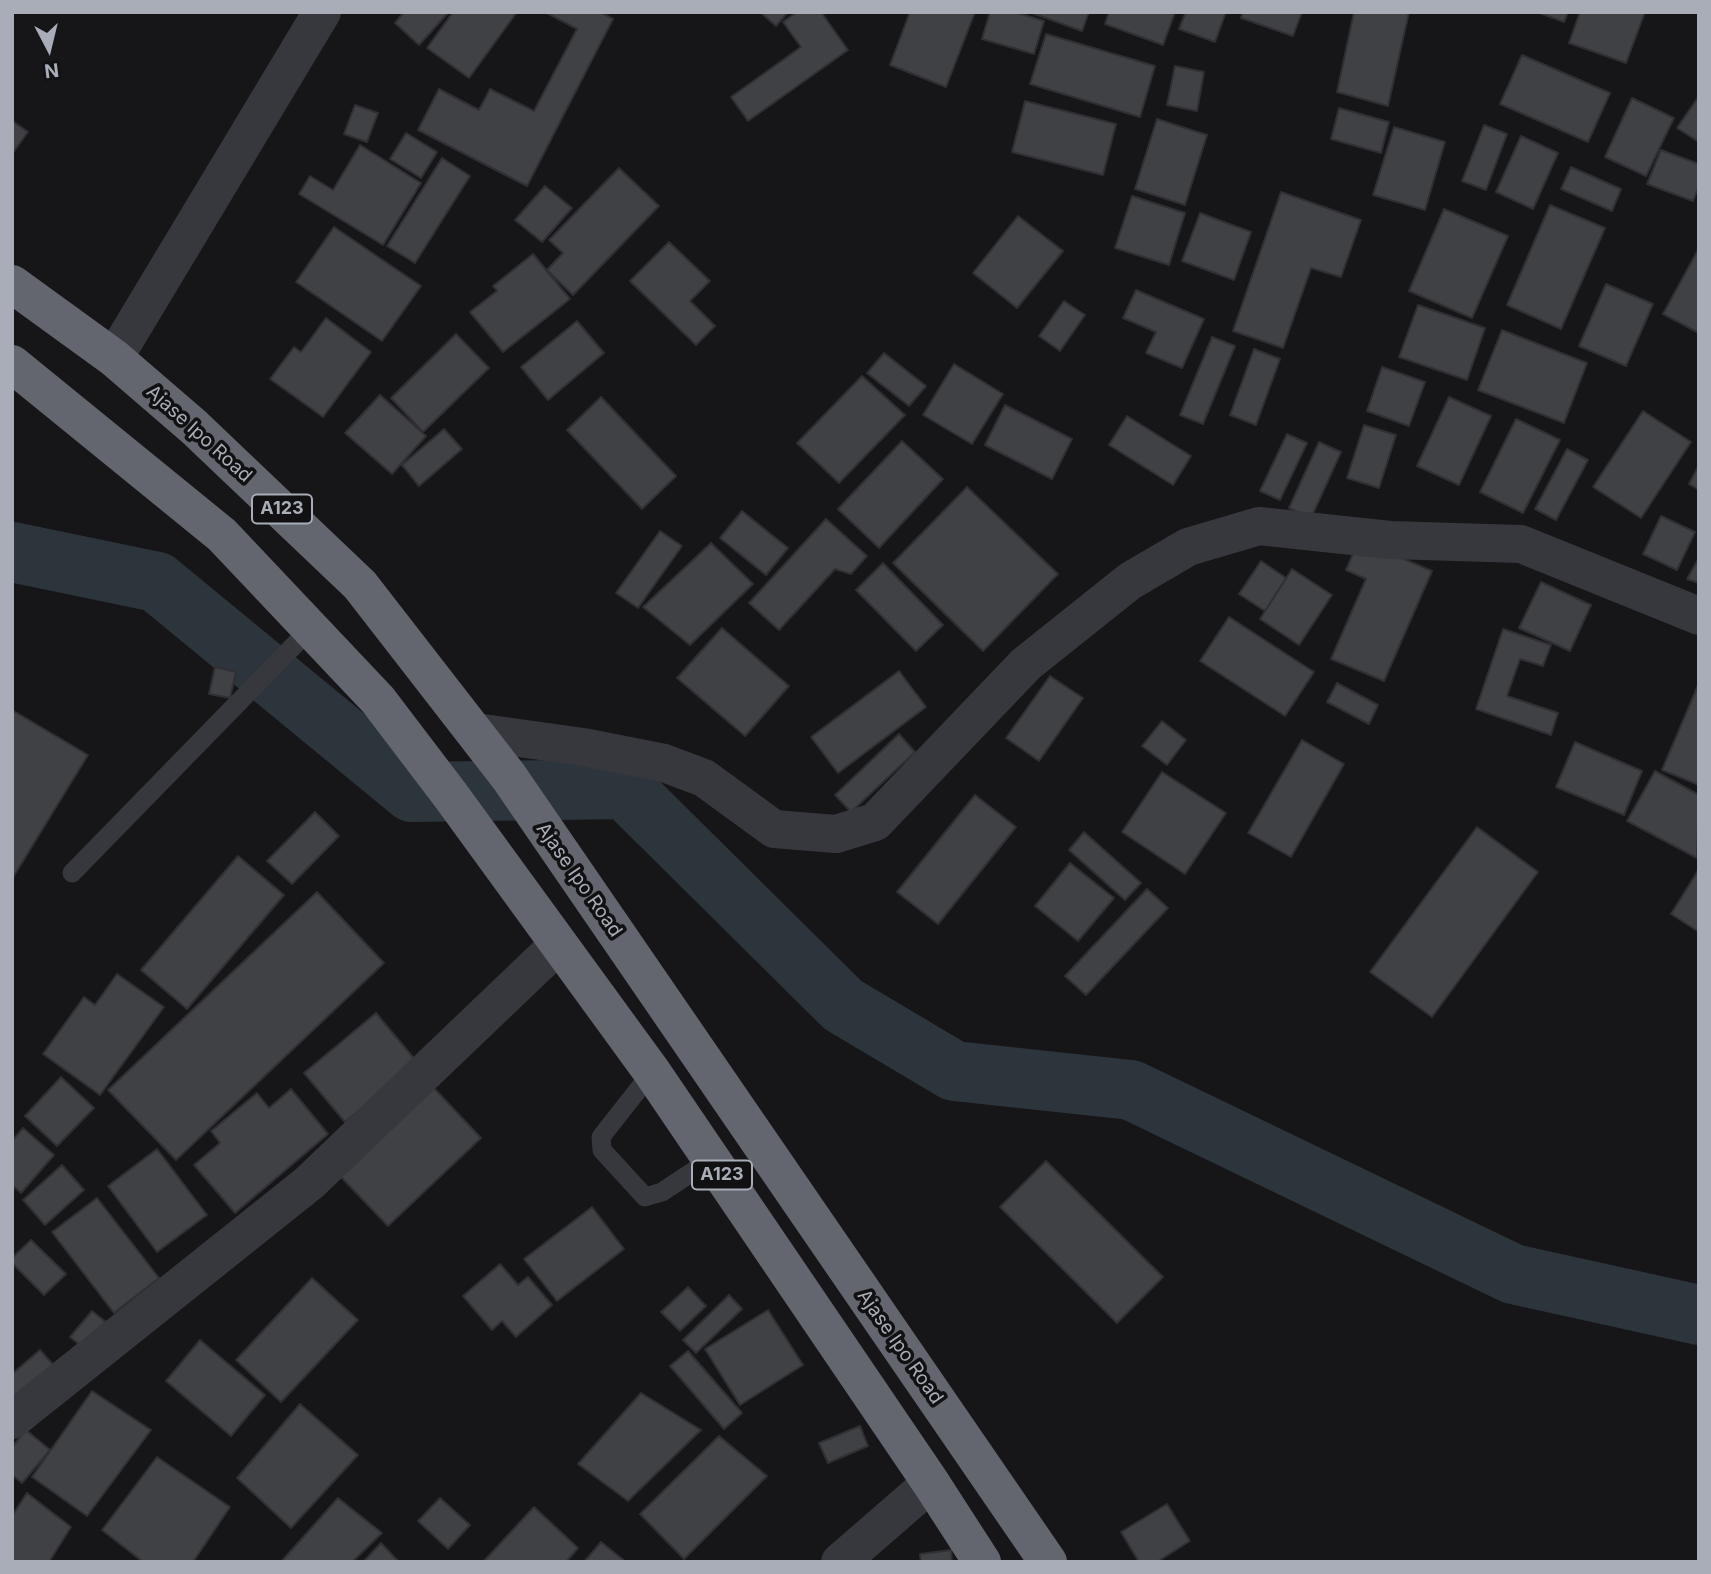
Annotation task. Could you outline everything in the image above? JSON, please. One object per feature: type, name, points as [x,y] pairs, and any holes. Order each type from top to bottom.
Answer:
[{"type":"highway","name":"Ajase Ipo Road","points":[[12,284],[114,358],[194,427],[360,585],[509,777],[1048,1562]]},
{"type":"highway","name":"A123","points":[[12,364],[222,535],[305,633],[378,700],[452,796],[652,1072],[932,1483],[982,1562]]},
{"type":"street","points":[[114,358],[323,12]]},
{"type":"street","points":[[476,732],[583,747],[664,763],[704,778],[774,829],[836,834],[875,822],[1026,664],[1130,581],[1188,547],[1259,526],[1390,540],[1521,544],[1699,616]]},
{"type":"street","points":[[12,1420],[309,1183],[558,944]]},
{"type":"street","points":[[840,1562],[932,1483]]},
{"type":"lane","points":[[72,873],[305,633]]},
{"type":"lane","points":[[652,1072],[601,1137],[602,1150],[645,1196],[662,1192],[712,1159]]},
{"type":"building","points":[[404,12],[447,14],[419,45],[395,23]]},
{"type":"building","points":[[453,12],[517,12],[469,78],[427,48]]},
{"type":"building","points":[[545,12],[600,12],[613,19],[527,186],[418,130],[439,89],[479,110],[490,89],[534,111],[577,29]]},
{"type":"building","points":[[760,12],[788,12],[776,26]]},
{"type":"building","points":[[797,12],[821,12],[848,50],[748,121],[731,97],[801,47],[783,22]]},
{"type":"building","points":[[910,12],[975,12],[946,87],[890,65]]},
{"type":"building","points":[[990,12],[1015,12],[1044,21],[1034,54],[982,39]]},
{"type":"building","points":[[1029,12],[1089,12],[1082,31]]},
{"type":"building","points":[[1109,12],[1175,12],[1163,45],[1105,24]]},
{"type":"building","points":[[1186,12],[1226,12],[1215,42],[1179,29]]},
{"type":"building","points":[[1243,12],[1302,12],[1293,36],[1241,18]]},
{"type":"building","points":[[1354,12],[1409,12],[1388,106],[1337,92]]},
{"type":"building","points":[[1537,12],[1568,12],[1564,22]]},
{"type":"building","points":[[1580,12],[1645,12],[1626,63],[1569,43]]},
{"type":"building","points":[[1046,34],[1155,66],[1140,117],[1030,84]]},
{"type":"building","points":[[1522,55],[1610,93],[1588,142],[1500,104]]},
{"type":"building","points":[[1175,66],[1204,72],[1197,111],[1167,105]]},
{"type":"building","points":[[1699,96],[1699,142],[1677,128]]},
{"type":"building","points":[[1632,98],[1674,118],[1646,176],[1605,157]]},
{"type":"building","points":[[1025,101],[1116,124],[1103,175],[1012,152]]},
{"type":"building","points":[[355,105],[378,113],[367,142],[344,134]]},
{"type":"building","points":[[1339,108],[1389,122],[1381,153],[1331,139]]},
{"type":"building","points":[[1157,119],[1207,135],[1185,205],[1135,189]]},
{"type":"building","points":[[14,122],[28,132],[12,154],[12,124]]},
{"type":"building","points":[[1484,125],[1507,134],[1486,190],[1462,181]]},
{"type":"building","points":[[1394,127],[1445,142],[1425,210],[1373,195]]},
{"type":"building","points":[[406,133],[437,152],[421,178],[390,159]]},
{"type":"building","points":[[1521,136],[1558,153],[1533,209],[1496,192]]},
{"type":"building","points":[[360,145],[421,183],[383,245],[299,194],[310,176],[333,190]]},
{"type":"building","points":[[1661,150],[1699,164],[1699,186],[1693,201],[1647,184]]},
{"type":"building","points":[[442,158],[470,176],[415,263],[387,246]]},
{"type":"building","points":[[1571,167],[1621,189],[1612,211],[1561,189]]},
{"type":"building","points":[[619,168],[659,206],[573,295],[547,270],[563,253],[549,240]]},
{"type":"building","points":[[545,186],[572,208],[542,242],[515,220]]},
{"type":"building","points":[[1281,192],[1361,220],[1341,277],[1311,268],[1283,348],[1233,331]]},
{"type":"building","points":[[1132,196],[1185,213],[1169,265],[1115,248]]},
{"type":"building","points":[[1550,205],[1605,228],[1561,329],[1507,305]]},
{"type":"building","points":[[1444,209],[1508,236],[1472,318],[1409,291]]},
{"type":"building","points":[[1200,213],[1251,232],[1234,280],[1182,261]]},
{"type":"building","points":[[1018,216],[1063,251],[1017,308],[973,273]]},
{"type":"building","points":[[334,227],[421,286],[382,341],[296,282]]},
{"type":"building","points":[[669,242],[710,281],[690,301],[715,326],[696,345],[630,281]]},
{"type":"building","points":[[1699,248],[1699,333],[1663,314]]},
{"type":"building","points":[[533,254],[570,299],[503,352],[470,312],[497,291],[493,286]]},
{"type":"building","points":[[1606,284],[1653,304],[1626,366],[1579,346]]},
{"type":"building","points":[[1136,290],[1204,319],[1182,368],[1146,353],[1156,332],[1123,318]]},
{"type":"building","points":[[1064,301],[1085,315],[1060,351],[1039,336]]},
{"type":"building","points":[[1418,305],[1485,328],[1467,380],[1399,357]]},
{"type":"building","points":[[326,318],[371,352],[323,417],[270,379],[294,347],[301,352]]},
{"type":"building","points":[[577,321],[604,353],[548,400],[521,367]]},
{"type":"building","points":[[1502,330],[1587,363],[1564,423],[1478,390]]},
{"type":"building","points":[[456,334],[489,368],[423,432],[391,398]]},
{"type":"building","points":[[1212,337],[1235,346],[1203,424],[1180,415]]},
{"type":"building","points":[[1254,349],[1280,359],[1256,425],[1230,415]]},
{"type":"building","points":[[884,353],[926,386],[909,406],[867,373]]},
{"type":"building","points":[[954,364],[1003,394],[972,444],[923,415]]},
{"type":"building","points":[[1382,367],[1425,382],[1409,426],[1367,411]]},
{"type":"building","points":[[862,376],[905,415],[839,483],[797,443]]},
{"type":"building","points":[[380,395],[426,436],[392,474],[345,433]]},
{"type":"building","points":[[601,397],[676,476],[642,509],[567,430]]},
{"type":"building","points":[[1449,397],[1491,416],[1459,485],[1417,466]]},
{"type":"building","points":[[1005,405],[1072,439],[1052,479],[985,445]]},
{"type":"building","points":[[1643,411],[1691,442],[1641,518],[1593,487]]},
{"type":"building","points":[[1127,416],[1191,456],[1173,485],[1109,445]]},
{"type":"building","points":[[1516,419],[1560,440],[1523,513],[1480,492]]},
{"type":"building","points":[[1364,425],[1396,435],[1379,488],[1347,478]]},
{"type":"building","points":[[444,429],[462,449],[419,486],[402,465]]},
{"type":"building","points":[[1287,434],[1307,443],[1280,500],[1260,491]]},
{"type":"building","points":[[902,441],[943,479],[879,548],[838,509]]},
{"type":"building","points":[[1319,442],[1341,452],[1311,518],[1289,508]]},
{"type":"building","points":[[1567,449],[1588,460],[1556,520],[1535,509]]},
{"type":"building","points":[[1699,465],[1699,490],[1689,484]]},
{"type":"building","points":[[967,487],[1058,574],[983,651],[893,563]]},
{"type":"building","points":[[742,511],[788,548],[766,575],[720,538]]},
{"type":"building","points":[[1661,516],[1695,532],[1677,570],[1643,554]]},
{"type":"building","points":[[826,519],[867,556],[851,574],[835,569],[779,630],[749,603]]},
{"type":"building","points":[[660,531],[682,546],[638,608],[616,593]]},
{"type":"building","points":[[1359,540],[1432,571],[1384,681],[1331,659],[1366,579],[1346,570]]},
{"type":"building","points":[[711,543],[753,584],[690,645],[643,607]]},
{"type":"building","points":[[1699,558],[1699,583],[1687,579]]},
{"type":"building","points":[[1261,561],[1286,578],[1265,611],[1239,594]]},
{"type":"building","points":[[883,563],[943,625],[916,651],[856,590]]},
{"type":"building","points":[[1292,569],[1332,595],[1299,645],[1260,619]]},
{"type":"building","points":[[1541,582],[1591,605],[1570,651],[1519,628]]},
{"type":"building","points":[[1229,617],[1314,672],[1285,716],[1200,661]]},
{"type":"building","points":[[722,628],[789,686],[745,736],[677,678]]},
{"type":"building","points":[[1503,629],[1551,645],[1543,666],[1520,659],[1507,696],[1558,713],[1551,735],[1476,709]]},
{"type":"building","points":[[215,667],[236,672],[230,698],[209,694]]},
{"type":"building","points":[[899,671],[926,707],[838,773],[811,737]]},
{"type":"building","points":[[1050,676],[1083,698],[1039,761],[1006,738]]},
{"type":"building","points":[[1337,683],[1378,705],[1369,724],[1327,702]]},
{"type":"building","points":[[1699,683],[1699,785],[1662,770]]},
{"type":"building","points":[[12,710],[88,755],[12,879]]},
{"type":"building","points":[[1162,721],[1186,740],[1167,765],[1142,746]]},
{"type":"building","points":[[899,734],[915,752],[851,812],[835,795]]},
{"type":"building","points":[[1302,740],[1344,764],[1291,857],[1248,833]]},
{"type":"building","points":[[1575,742],[1642,771],[1624,815],[1556,787]]},
{"type":"building","points":[[1655,771],[1699,795],[1697,858],[1627,821]]},
{"type":"building","points":[[1162,772],[1226,813],[1185,874],[1122,832]]},
{"type":"building","points":[[975,795],[1016,827],[938,924],[897,892]]},
{"type":"building","points":[[315,812],[339,836],[292,884],[267,861]]},
{"type":"building","points":[[1477,827],[1538,872],[1432,1017],[1370,972]]},
{"type":"building","points":[[1084,832],[1141,883],[1125,900],[1069,850]]},
{"type":"building","points":[[238,856],[284,895],[187,1009],[141,970]]},
{"type":"building","points":[[1070,863],[1114,898],[1078,941],[1035,906]]},
{"type":"building","points":[[1699,869],[1699,932],[1671,914]]},
{"type":"building","points":[[1147,889],[1168,908],[1086,995],[1065,976]]},
{"type":"building","points":[[317,892],[384,963],[176,1160],[108,1090]]},
{"type":"building","points":[[117,974],[164,1007],[100,1095],[43,1054],[84,997],[95,1005]]},
{"type":"building","points":[[376,1013],[417,1062],[345,1122],[304,1073]]},
{"type":"building","points":[[61,1077],[94,1108],[57,1146],[25,1116]]},
{"type":"building","points":[[433,1087],[481,1138],[388,1226],[339,1175]]},
{"type":"building","points":[[291,1089],[328,1134],[235,1213],[194,1165],[220,1143],[211,1131],[257,1093],[269,1108]]},
{"type":"building","points":[[23,1128],[54,1155],[21,1193],[12,1185],[12,1141]]},
{"type":"building","points":[[157,1149],[207,1215],[157,1252],[108,1186]]},
{"type":"building","points":[[1046,1161],[1163,1277],[1117,1323],[1000,1207]]},
{"type":"building","points":[[62,1165],[84,1190],[45,1225],[23,1200]]},
{"type":"building","points":[[97,1198],[159,1278],[114,1313],[52,1232]]},
{"type":"building","points":[[592,1207],[624,1249],[557,1301],[524,1259]]},
{"type":"building","points":[[31,1240],[66,1274],[44,1295],[12,1263],[12,1258]]},
{"type":"building","points":[[500,1264],[518,1285],[528,1277],[552,1305],[516,1337],[502,1321],[492,1330],[463,1296]]},
{"type":"building","points":[[312,1278],[358,1320],[281,1402],[236,1360]]},
{"type":"building","points":[[688,1287],[706,1306],[680,1331],[661,1312]]},
{"type":"building","points":[[729,1295],[742,1309],[696,1353],[683,1340]]},
{"type":"building","points":[[768,1310],[803,1365],[740,1405],[705,1349]]},
{"type":"building","points":[[92,1311],[107,1323],[85,1349],[70,1337]]},
{"type":"building","points":[[200,1340],[265,1395],[231,1436],[166,1381]]},
{"type":"building","points":[[40,1350],[57,1369],[12,1399],[12,1374]]},
{"type":"building","points":[[688,1351],[742,1413],[724,1429],[670,1366]]},
{"type":"building","points":[[92,1391],[151,1430],[87,1516],[32,1477]]},
{"type":"building","points":[[641,1393],[701,1430],[628,1501],[578,1464]]},
{"type":"building","points":[[300,1404],[358,1455],[291,1528],[237,1478]]},
{"type":"building","points":[[860,1426],[868,1446],[828,1463],[819,1443]]},
{"type":"building","points":[[26,1430],[50,1450],[22,1483],[12,1475],[12,1447]]},
{"type":"building","points":[[719,1436],[767,1476],[684,1559],[640,1514]]},
{"type":"building","points":[[157,1457],[230,1507],[193,1562],[143,1562],[102,1530]]},
{"type":"building","points":[[27,1493],[71,1527],[49,1562],[12,1562],[12,1516]]},
{"type":"building","points":[[338,1498],[382,1533],[352,1562],[281,1562]]},
{"type":"building","points":[[440,1498],[470,1525],[448,1549],[418,1521]]},
{"type":"building","points":[[1167,1504],[1190,1541],[1157,1562],[1139,1562],[1121,1532]]},
{"type":"building","points":[[534,1507],[578,1548],[566,1562],[483,1562]]},
{"type":"building","points":[[601,1542],[626,1562],[584,1562]]},
{"type":"building","points":[[381,1543],[399,1562],[363,1562]]},
{"type":"building","points":[[951,1550],[952,1562],[921,1562],[920,1554]]},
{"type":"waterway","points":[[12,552],[157,582],[412,792],[625,789],[843,1005],[954,1071],[1131,1090],[1513,1274],[1699,1315]]}]
